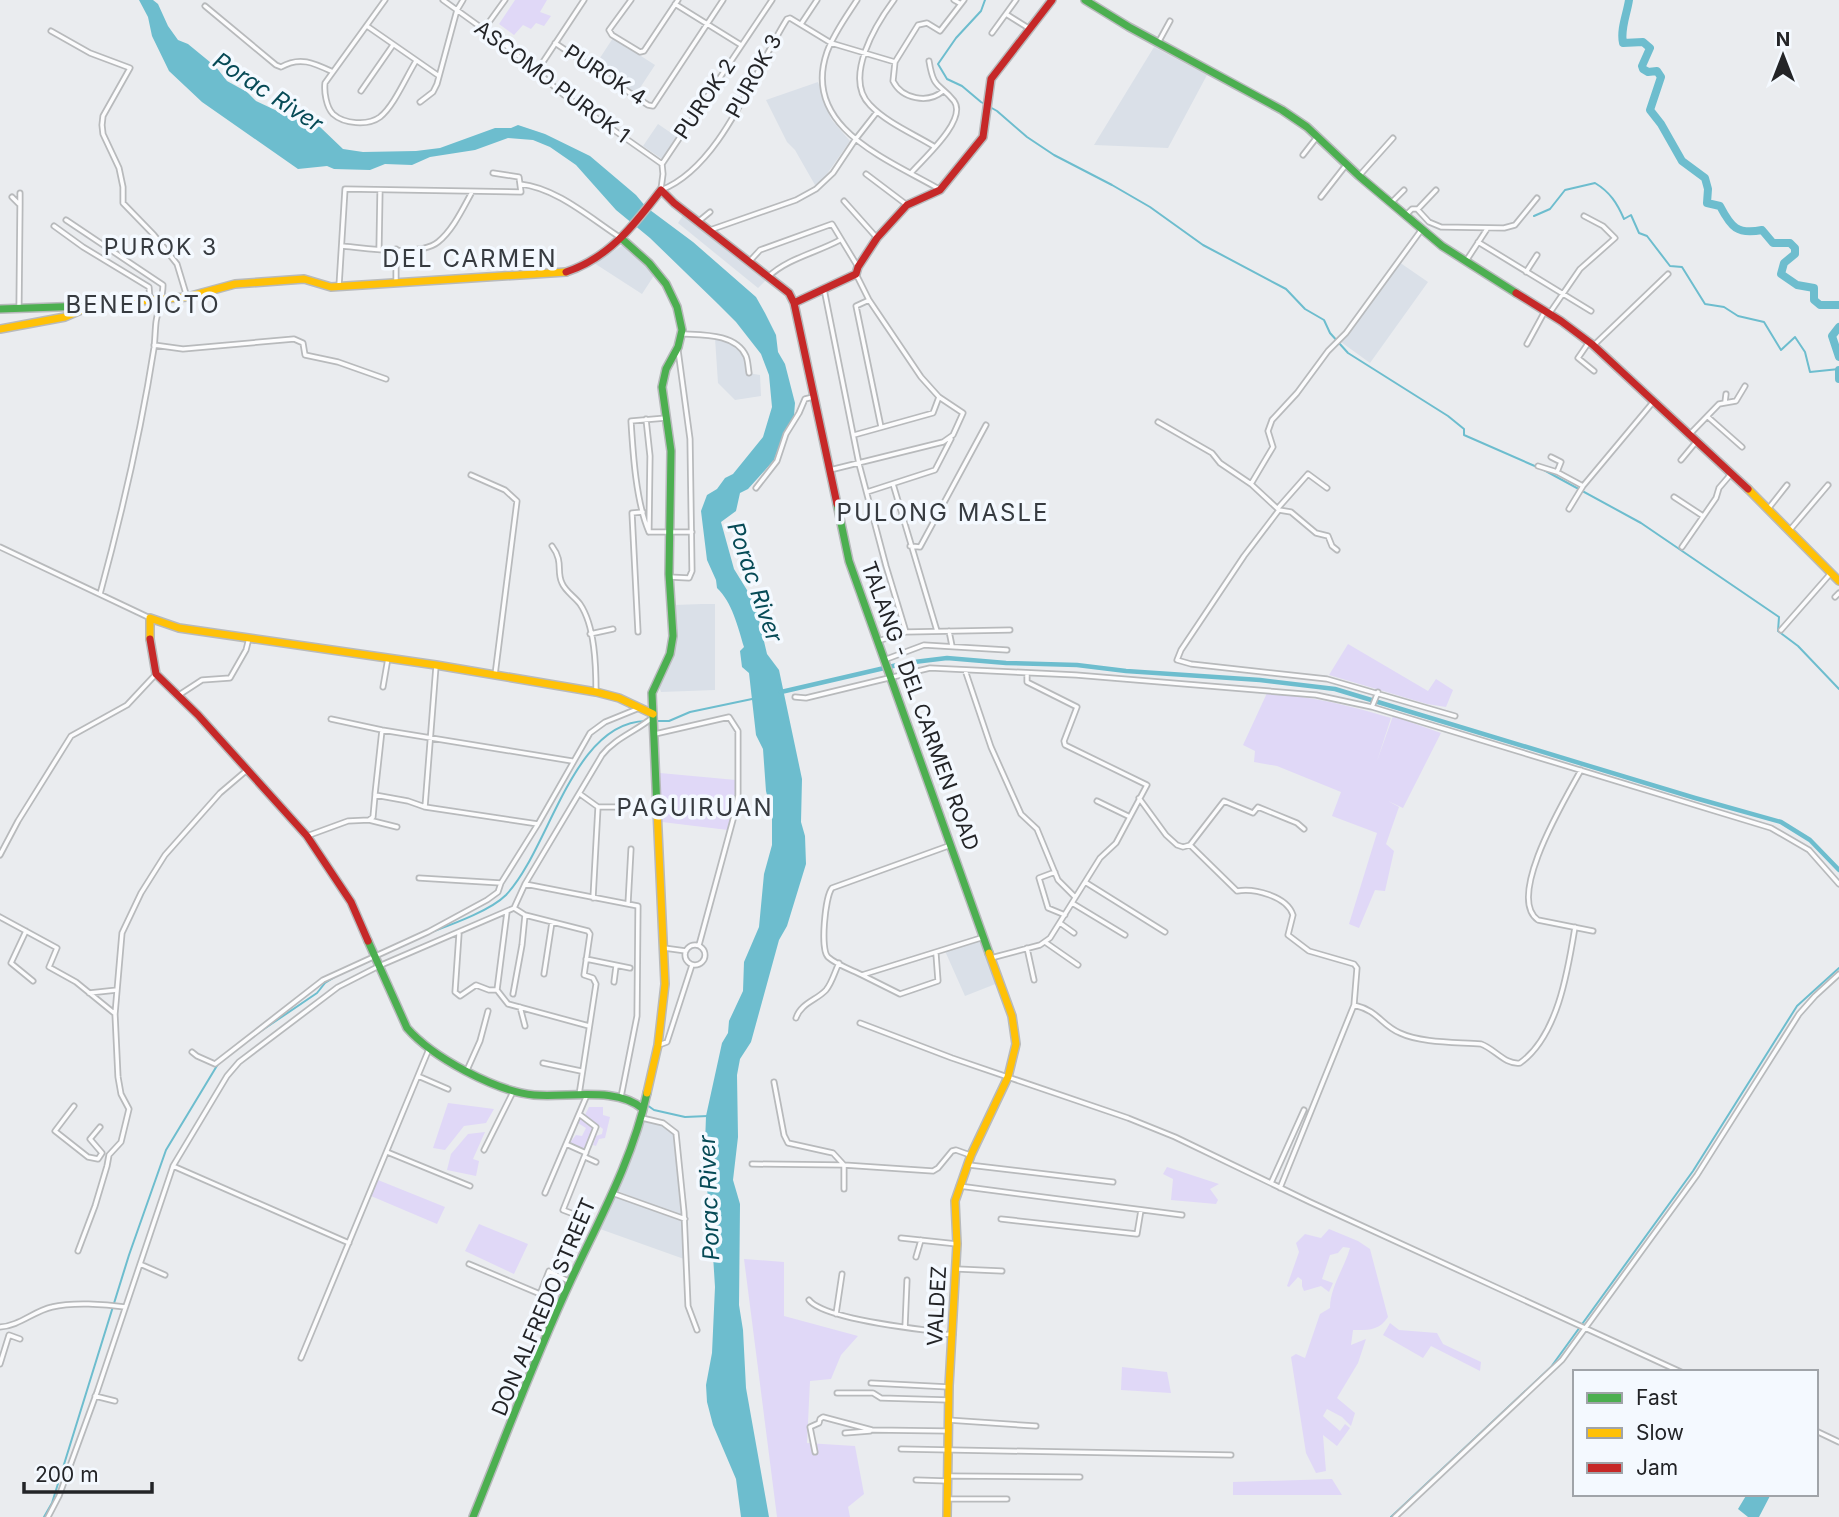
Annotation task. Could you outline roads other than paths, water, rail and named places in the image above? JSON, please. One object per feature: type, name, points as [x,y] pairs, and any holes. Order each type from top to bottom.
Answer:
[{"type":"street","points":[[386,0],[332,72],[324,88],[330,109],[338,117],[353,122],[374,121],[386,111],[416,61]]},
{"type":"street","name":"ASCOMO PUROK 1","points":[[443,0],[484,29],[564,95],[662,164]]},
{"type":"street","points":[[420,102],[433,92],[457,9],[463,0]]},
{"type":"street","points":[[484,29],[505,0]]},
{"type":"street","points":[[537,71],[584,0]]},
{"type":"street","points":[[631,0],[609,30],[612,35],[640,52],[645,51],[676,2],[741,46]]},
{"type":"street","name":"PUROK 4","points":[[555,43],[652,106],[723,0]]},
{"type":"street","name":"PUROK 2","points":[[662,164],[772,0]]},
{"type":"street","points":[[801,24],[817,0]]},
{"type":"street","points":[[857,0],[831,43],[822,72],[824,97],[836,120],[855,140],[940,190]]},
{"type":"street","points":[[894,0],[864,52],[861,85],[867,103],[877,112],[935,147]]},
{"type":"street","points":[[943,91],[938,96],[927,99],[917,98],[901,90],[893,81],[895,62],[918,24],[927,23],[940,31],[962,2],[954,0]]},
{"type":"street","points":[[992,33],[1016,0]]},
{"type":"street","points":[[661,190],[674,204],[789,293],[793,303],[824,289],[857,271],[877,238],[908,205],[940,190],[982,137],[991,79],[1052,0]]},
{"type":"street","points":[[1085,0],[1282,110],[1442,246],[1547,312],[1591,344],[1768,509],[1839,581]]},
{"type":"street","points":[[205,6],[276,65],[281,67],[304,60],[332,72]]},
{"type":"street","points":[[1006,14],[1030,29]]},
{"type":"street","name":"PUROK 3","points":[[661,190],[686,176],[709,151],[743,99],[786,19],[790,18],[831,43],[895,62]]},
{"type":"street","points":[[1158,43],[1170,21]]},
{"type":"street","points":[[366,26],[439,76]]},
{"type":"street","points":[[51,31],[90,53],[130,68],[103,116],[103,134],[119,168],[123,187],[122,204],[154,235],[177,264],[187,297]]},
{"type":"street","points":[[361,91],[393,45]]},
{"type":"street","points":[[911,173],[952,127],[957,111],[954,102],[937,86],[931,75],[929,61]]},
{"type":"street","points":[[710,230],[796,200],[816,189],[833,173],[877,112]]},
{"type":"street","points":[[1303,155],[1317,137]]},
{"type":"street","points":[[1359,176],[1393,138]]},
{"type":"street","points":[[0,309],[187,297],[235,284],[294,279],[310,280],[324,286],[340,286],[567,272],[595,261],[621,238],[661,190],[662,164]]},
{"type":"street","points":[[1321,197],[1346,165]]},
{"type":"street","points":[[340,286],[345,189],[521,192],[519,177],[493,173]]},
{"type":"street","points":[[866,174],[908,205]]},
{"type":"street","points":[[520,184],[553,193],[633,246],[675,299],[684,334],[712,335],[728,340],[745,354],[749,373]]},
{"type":"street","points":[[1391,203],[1404,190]]},
{"type":"street","points":[[1405,215],[1412,209],[1417,209],[1437,190]]},
{"type":"street","points":[[379,248],[380,191]]},
{"type":"street","points":[[342,246],[427,248],[437,243],[472,192]]},
{"type":"street","points":[[19,307],[20,193]]},
{"type":"street","points":[[12,197],[20,205]]},
{"type":"street","points":[[1417,209],[1420,215],[1436,226],[1487,229],[1512,226],[1537,198]]},
{"type":"street","points":[[844,201],[877,238]]},
{"type":"street","points":[[699,221],[710,212]]},
{"type":"street","points":[[1527,344],[1580,268],[1615,237],[1603,226],[1584,216]]},
{"type":"street","points":[[66,220],[163,285],[163,299],[156,322],[138,439],[100,594]]},
{"type":"street","points":[[749,262],[760,250],[832,224],[869,300],[921,377],[939,397],[963,413],[934,470],[867,492]]},
{"type":"street","points":[[54,226],[149,287],[150,300]]},
{"type":"street","points":[[1251,484],[1273,447],[1268,431],[1272,419],[1293,399],[1423,229]]},
{"type":"street","points":[[1466,261],[1487,229]]},
{"type":"street","points":[[768,277],[779,266],[822,250],[841,239]]},
{"type":"street","points":[[1478,242],[1591,310]]},
{"type":"street","points":[[396,249],[396,283]]},
{"type":"street","points":[[1526,272],[1537,255]]},
{"type":"street","points":[[1594,371],[1578,358],[1668,274]]},
{"type":"street","points":[[824,289],[859,464],[906,632]]},
{"type":"street","points":[[869,300],[856,306],[880,427]]},
{"type":"street","name":"TALANG - DEL CARMEN ROAD","points":[[793,303],[849,561],[1012,1016],[1016,1044],[1009,1077],[995,1106]]},
{"type":"street","points":[[0,329],[65,317],[93,305]]},
{"type":"street","name":"DON ALFREDO STREET","points":[[474,1517],[570,1282],[612,1193],[642,1114],[658,1045],[665,984],[652,693],[670,654],[672,643],[669,577],[671,450],[662,387],[663,376],[684,334]]},
{"type":"street","points":[[154,345],[183,349],[294,339],[303,343],[305,355],[338,362],[386,379]]},
{"type":"street","points":[[669,577],[692,577],[691,439],[678,350]]},
{"type":"street","points":[[1689,436],[1718,404],[1736,401],[1745,386]]},
{"type":"street","points":[[1724,402],[1726,394]]},
{"type":"street","points":[[755,488],[777,461],[786,434],[805,399],[813,397]]},
{"type":"street","points":[[854,435],[933,413],[939,397]]},
{"type":"street","points":[[1569,509],[1582,488],[1654,401]]},
{"type":"street","points":[[1708,416],[1742,447]]},
{"type":"street","points":[[649,532],[635,478],[631,421],[666,418]]},
{"type":"street","points":[[646,419],[650,456],[649,532]]},
{"type":"street","points":[[1157,422],[1212,453],[1220,463],[1251,484],[1279,509],[1291,512],[1316,533],[1328,536],[1332,546],[1338,550]]},
{"type":"street","points":[[910,546],[920,547],[986,425]]},
{"type":"street","points":[[828,471],[943,442],[953,435]]},
{"type":"street","points":[[1681,460],[1696,442]]},
{"type":"street","points":[[1551,457],[1561,462],[1557,472]]},
{"type":"street","points":[[1538,466],[1557,472],[1582,488]]},
{"type":"street","points":[[1327,488],[1308,474],[1244,556],[1177,660],[1301,675],[1455,716]]},
{"type":"street","points":[[1682,547],[1716,498],[1719,488],[1731,474]]},
{"type":"street","points":[[471,475],[505,490],[517,501],[495,675]]},
{"type":"street","points":[[893,484],[937,631]]},
{"type":"street","points":[[1768,509],[1787,485]]},
{"type":"street","points":[[1789,531],[1828,485]]},
{"type":"street","points":[[1674,497],[1703,516]]},
{"type":"street","points":[[638,632],[632,513],[643,512]]},
{"type":"street","points":[[649,532],[692,532]]},
{"type":"street","points":[[552,546],[560,559],[561,582],[582,606],[596,662],[596,692]]},
{"type":"street","points":[[0,547],[150,618],[179,628],[436,665],[596,692],[619,698],[653,717],[635,732],[611,743],[513,908],[459,934],[379,965],[338,987],[239,1062],[227,1076],[173,1166],[95,1396],[59,1496],[48,1517]]},
{"type":"street","points":[[1781,629],[1831,573]]},
{"type":"street","points":[[1835,597],[1839,593]]},
{"type":"street","points":[[150,618],[150,647],[156,674],[179,695],[307,836],[351,902],[414,1039],[467,1070],[514,1090],[532,1095],[621,1097],[634,1101],[642,1114],[663,1123],[676,1133],[685,1219],[688,1306],[697,1330]]},
{"type":"street","points":[[590,634],[613,629]]},
{"type":"street","points":[[948,630],[952,646]]},
{"type":"street","points":[[876,642],[906,632],[1010,630]]},
{"type":"street","points":[[179,695],[202,680],[230,678],[246,650],[249,638]]},
{"type":"street","points":[[795,697],[806,698],[887,669],[925,645],[1007,650]]},
{"type":"street","points":[[383,687],[388,658]]},
{"type":"street","points":[[425,807],[436,665]]},
{"type":"street","points":[[887,669],[964,669],[1089,676],[1298,693],[1373,706],[1771,828],[1809,850],[1839,884]]},
{"type":"street","points":[[964,669],[991,747],[1021,814],[1037,829],[1058,880],[1076,897]]},
{"type":"street","points":[[992,958],[1045,942],[1060,923],[1100,858],[1116,843],[1147,785],[1065,744],[1077,707],[1027,682],[1027,673]]},
{"type":"street","points":[[0,855],[71,736],[127,705],[156,674]]},
{"type":"street","points":[[1373,706],[1377,694]]},
{"type":"street","points":[[192,1052],[215,1064],[323,980],[428,932],[498,892],[590,733],[606,722],[637,709]]},
{"type":"street","points":[[654,731],[729,717],[738,731],[738,795],[699,945]]},
{"type":"street","points":[[331,719],[572,761]]},
{"type":"street","points":[[369,820],[373,817],[382,730]]},
{"type":"street","points":[[78,1251],[95,1206],[109,1155],[121,1142],[128,1109],[121,1094],[118,1077],[115,1014],[122,933],[141,893],[164,855],[220,793],[247,770]]},
{"type":"street","points":[[1581,770],[1537,855],[1528,896],[1534,917],[1593,931]]},
{"type":"street","points":[[579,793],[598,807],[623,807]]},
{"type":"street","points":[[375,795],[425,807],[538,824]]},
{"type":"street","points":[[1139,798],[1174,843],[1183,847],[1190,845],[1224,801],[1253,813],[1258,807],[1297,823],[1304,829]]},
{"type":"street","points":[[1097,801],[1129,817]]},
{"type":"street","points":[[593,898],[598,807]]},
{"type":"street","points":[[307,836],[348,821],[369,820],[397,827]]},
{"type":"street","points":[[936,953],[938,981],[900,994],[827,956],[824,950],[826,907],[832,888],[951,845]]},
{"type":"street","points":[[1190,845],[1237,891],[1259,892],[1287,905],[1293,915],[1288,935],[1304,947],[1356,965],[1354,1005],[1280,1188]]},
{"type":"street","points":[[628,904],[631,849]]},
{"type":"street","points":[[1055,872],[1039,878],[1048,908],[1065,915]]},
{"type":"street","points":[[419,878],[501,883]]},
{"type":"street","points":[[1085,882],[1165,932]]},
{"type":"street","points":[[525,884],[638,906],[637,1016],[621,1097]]},
{"type":"street","points":[[1072,903],[1125,935]]},
{"type":"street","points":[[513,908],[524,915],[588,931],[590,937],[584,975],[593,978],[596,984],[582,1071],[583,1095],[579,1114],[545,1193]]},
{"type":"street","points":[[507,912],[497,990],[508,1004],[589,1026]]},
{"type":"street","points":[[513,994],[523,944],[524,915]]},
{"type":"street","points":[[0,917],[57,948],[49,967],[115,1014]]},
{"type":"street","points":[[544,974],[552,922]]},
{"type":"street","points":[[1060,923],[1074,933]]},
{"type":"street","points":[[1354,1005],[1370,1010],[1404,1035],[1481,1044],[1491,1048],[1508,1062],[1520,1063],[1539,1044],[1558,1003],[1566,980],[1575,927]]},
{"type":"street","points":[[26,931],[11,963],[33,981]]},
{"type":"street","points":[[459,934],[455,992],[460,996],[476,985],[497,990]]},
{"type":"street","points":[[862,975],[984,937]]},
{"type":"street","points":[[1045,942],[1078,965]]},
{"type":"street","points":[[699,945],[705,951],[706,958],[700,965],[692,965],[686,960],[686,951],[691,946],[699,945]]},
{"type":"street","points":[[663,948],[686,951]]},
{"type":"street","points":[[1027,948],[1034,979]]},
{"type":"street","points":[[586,959],[630,968]]},
{"type":"street","points":[[796,1018],[798,1012],[811,999],[826,990],[839,963]]},
{"type":"street","points":[[658,1045],[667,1042],[692,965]]},
{"type":"street","points":[[614,982],[616,966]]},
{"type":"street","points":[[1395,1517],[1554,1368],[1697,1175],[1799,1014],[1839,974]]},
{"type":"street","points":[[89,993],[117,990]]},
{"type":"street","points":[[520,1007],[525,1026]]},
{"type":"street","points":[[467,1070],[480,1041],[488,1011]]},
{"type":"street","points":[[860,1023],[1128,1118],[1221,1158],[1280,1188],[1677,1370]]},
{"type":"street","points":[[301,1358],[429,1049]]},
{"type":"street","points":[[543,1063],[582,1071]]},
{"type":"street","points":[[418,1076],[448,1089]]},
{"type":"street","points":[[774,1082],[784,1135],[788,1143],[833,1153],[844,1166],[844,1189]]},
{"type":"street","points":[[484,1150],[514,1090]]},
{"type":"street","points":[[74,1106],[55,1131],[88,1157],[98,1159],[102,1153],[90,1139],[100,1127]]},
{"type":"street","name":"VALDEZ","points":[[947,1517],[949,1387],[957,1269],[954,1209],[967,1165],[995,1106]]},
{"type":"street","points":[[1270,1183],[1304,1110]]},
{"type":"street","points":[[579,1114],[596,1127],[563,1210],[583,1217]]},
{"type":"street","points":[[566,1144],[596,1162]]},
{"type":"street","points":[[752,1164],[933,1171],[952,1151],[971,1155]]},
{"type":"street","points":[[387,1152],[470,1186]]},
{"type":"street","points":[[967,1165],[1113,1182]]},
{"type":"street","points":[[173,1166],[349,1243]]},
{"type":"street","points":[[959,1186],[1182,1215]]},
{"type":"street","points":[[612,1193],[685,1219]]},
{"type":"street","points":[[1001,1219],[1137,1234],[1140,1210]]},
{"type":"street","points":[[901,1238],[957,1244]]},
{"type":"street","points":[[916,1258],[921,1240]]},
{"type":"street","points":[[140,1264],[165,1275]]},
{"type":"street","points":[[469,1264],[540,1294],[549,1271],[570,1282]]},
{"type":"street","points":[[957,1269],[1002,1271]]},
{"type":"street","points":[[836,1314],[842,1274]]},
{"type":"street","points":[[905,1328],[907,1280]]},
{"type":"street","points":[[808,1300],[813,1306],[836,1314],[925,1330],[936,1335],[953,1334]]},
{"type":"street","points":[[0,1327],[9,1326],[52,1307],[124,1307]]},
{"type":"street","points":[[0,1364],[9,1335],[20,1339]]},
{"type":"street","points":[[871,1383],[949,1387]]},
{"type":"street","points":[[837,1394],[873,1393],[881,1398],[949,1400]]},
{"type":"street","points":[[95,1396],[115,1401]]},
{"type":"street","points":[[815,1452],[810,1427],[819,1423],[822,1418],[872,1430],[948,1431]]},
{"type":"street","points":[[948,1420],[1036,1426]]},
{"type":"street","points":[[845,1433],[872,1430]]},
{"type":"street","points":[[1818,1432],[1839,1442]]},
{"type":"street","points":[[901,1449],[1231,1455]]},
{"type":"street","points":[[916,1480],[1080,1477]]},
{"type":"street","points":[[947,1499],[1007,1499]]},
{"type":"water","name":"Porac River","points":[[139,0],[153,0],[158,4],[178,40],[188,44],[216,67],[227,81],[247,92],[256,101],[320,127],[343,149],[363,152],[440,148],[495,128],[518,125],[545,134],[590,156],[636,195],[646,207],[693,242],[756,297],[776,335],[778,352],[785,364],[795,403],[794,416],[783,435],[774,460],[748,489],[740,493],[736,511],[721,522],[734,569],[755,603],[767,654],[779,670],[802,779],[801,822],[805,836],[806,864],[787,926],[779,940],[751,1042],[740,1059],[737,1075],[738,1137],[733,1180],[740,1204],[739,1305],[746,1388],[769,1517],[741,1517],[736,1479],[713,1425],[707,1402],[706,1385],[712,1353],[715,1287],[710,1208],[704,1172],[706,1116],[722,1043],[743,991],[744,962],[759,927],[764,874],[772,845],[772,815],[766,791],[763,749],[756,735],[749,673],[742,667],[740,651],[744,647],[734,615],[717,588],[707,560],[701,511],[707,495],[733,474],[763,437],[772,407],[769,375],[761,354],[718,304],[650,238],[616,210],[576,165],[550,147],[533,140],[508,138],[475,150],[430,157],[412,165],[385,164],[370,170],[334,169],[327,166],[298,169],[202,102],[169,71]]},
{"type":"water","points":[[1746,1496],[1770,1496],[1759,1517],[1748,1517],[1738,1509]]},
{"type":"waterway","points":[[985,0],[981,11],[956,38],[938,64],[947,79],[962,86],[1054,155],[1150,207],[1203,245],[1286,289],[1305,309],[1324,320],[1330,333],[1348,353],[1448,416],[1464,429],[1464,435],[1537,467]]},
{"type":"waterway","points":[[1629,0],[1623,27],[1623,43],[1643,42],[1650,48],[1643,69],[1648,72],[1657,71],[1661,77],[1650,110],[1682,161],[1705,178],[1708,189],[1707,203],[1720,206],[1736,228],[1746,231],[1762,230],[1773,243],[1790,243],[1795,248],[1795,254],[1784,263],[1781,274],[1797,285],[1814,288],[1814,300],[1820,305],[1839,305]]},
{"type":"waterway","points":[[1534,216],[1550,209],[1565,190],[1595,183],[1612,198],[1624,219],[1631,215],[1639,233],[1647,236],[1670,266],[1682,267],[1705,304],[1724,307],[1738,316],[1764,322],[1781,350],[1795,337],[1805,352],[1810,372],[1839,369]]},
{"type":"waterway","points":[[1839,327],[1832,336],[1839,357]]},
{"type":"waterway","points":[[1839,370],[1839,379]]},
{"type":"waterway","points":[[1542,469],[1641,523],[1779,617],[1778,631],[1798,646],[1839,689]]},
{"type":"waterway","points":[[781,692],[906,663],[947,658],[1077,665],[1335,689],[1781,822],[1810,840],[1839,870]]},
{"type":"waterway","points":[[655,721],[669,721],[690,712],[752,699]]},
{"type":"waterway","points":[[429,933],[480,912],[506,895],[522,874],[581,764],[599,742],[621,727],[646,721]]},
{"type":"waterway","points":[[1391,1517],[1551,1367],[1693,1171],[1797,1006],[1839,968]]},
{"type":"waterway","points":[[255,1035],[317,993],[325,983],[338,975]]},
{"type":"waterway","points":[[44,1517],[52,1503],[129,1255],[166,1150],[218,1064]]},
{"type":"waterway","points":[[647,1105],[654,1110],[685,1117],[708,1116]]},
{"type":"district","name":"PUROK 3","points":[[161,247]]},
{"type":"district","name":"DEL CARMEN","points":[[470,259]]},
{"type":"district","name":"BENEDICTO","points":[[143,305]]},
{"type":"district","name":"PULONG MASLE","points":[[943,513]]},
{"type":"district","name":"PAGUIRUAN","points":[[695,808]]}]
